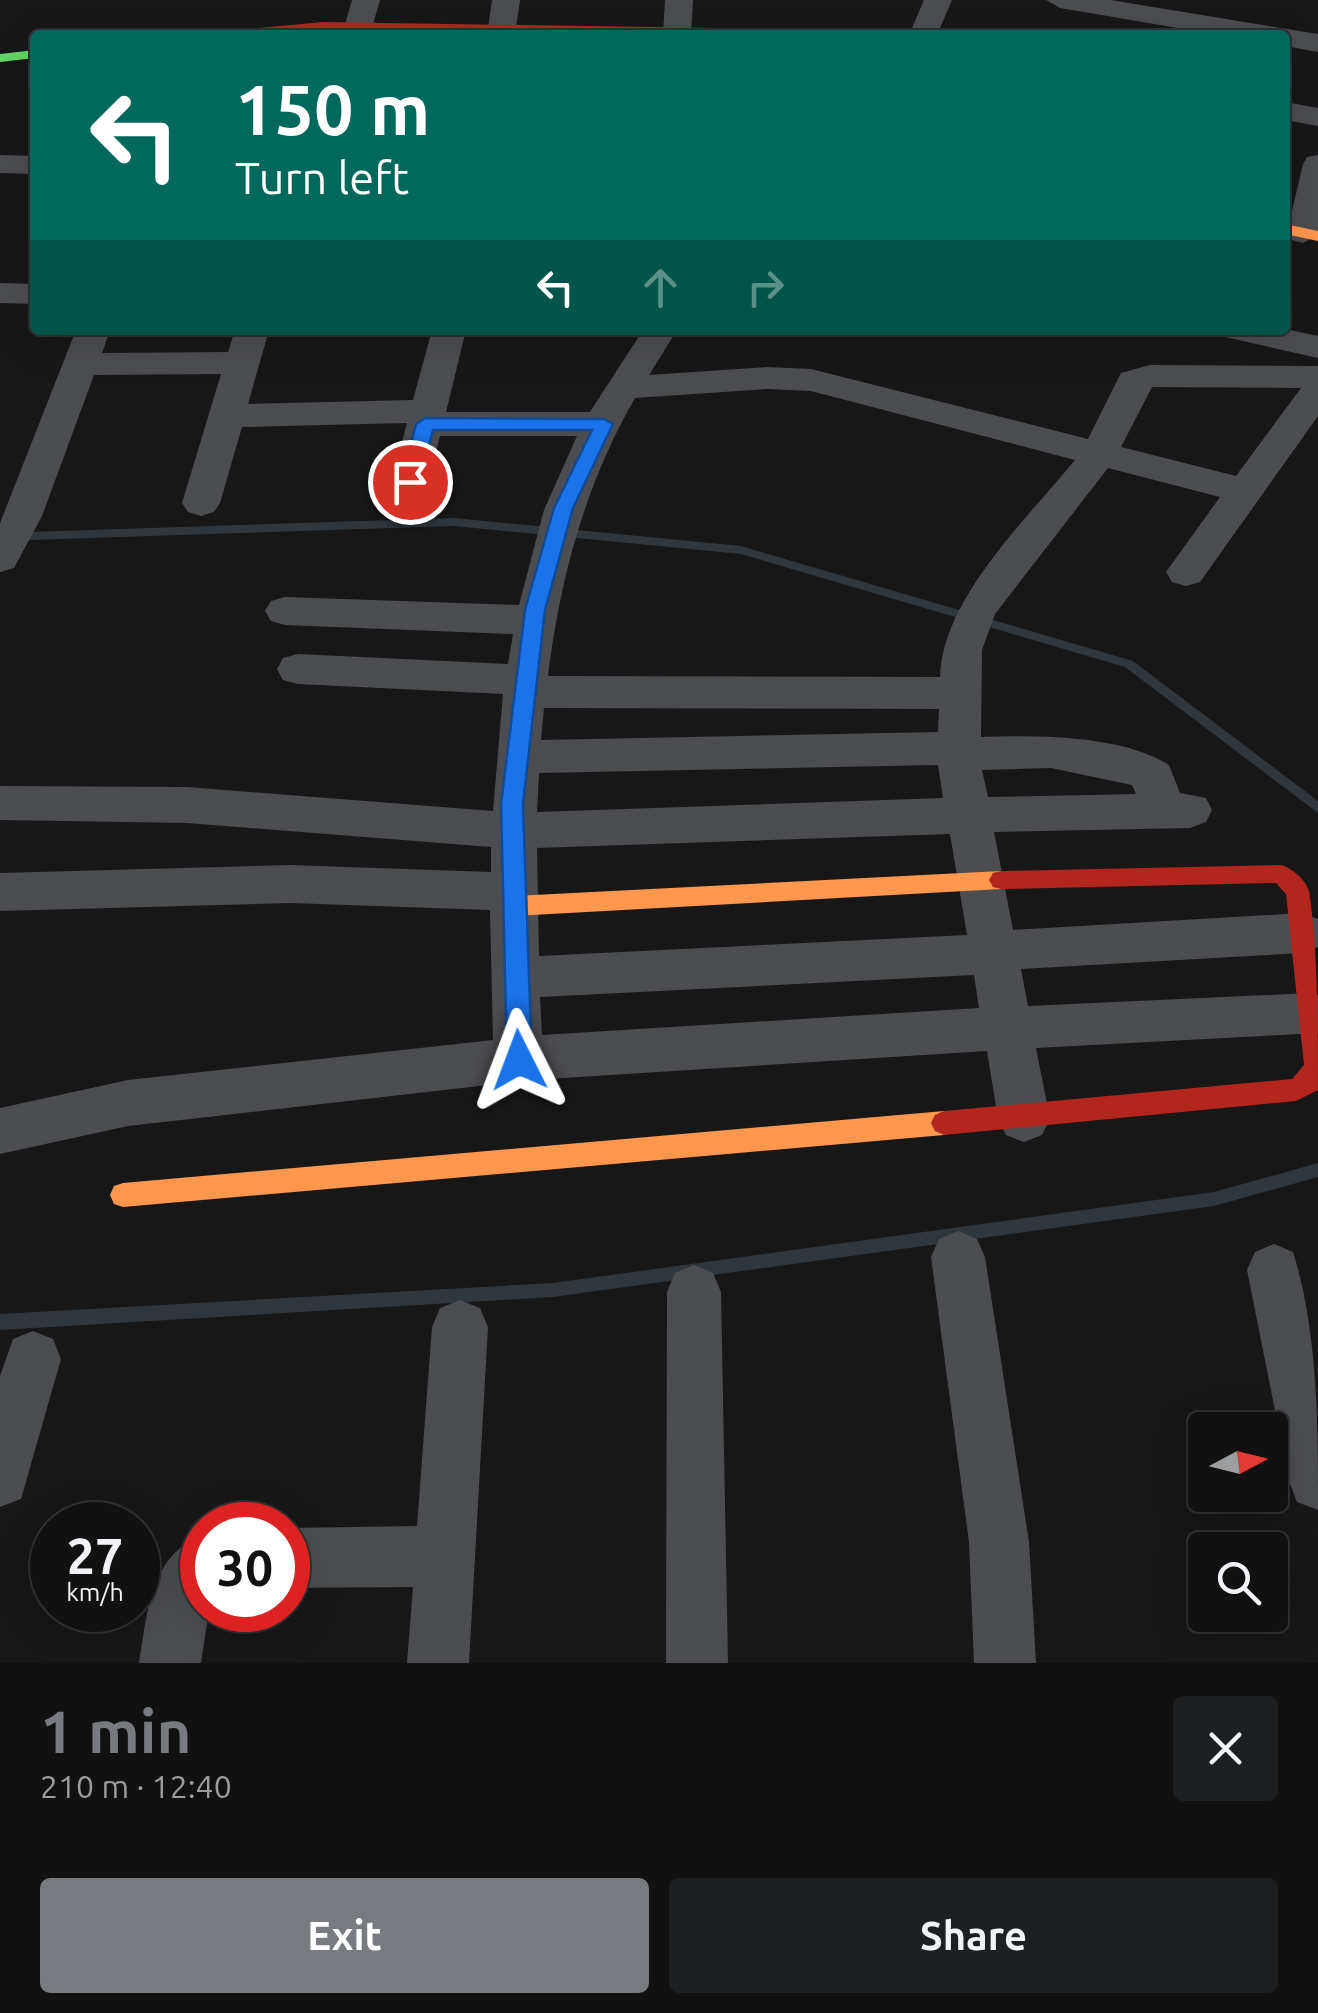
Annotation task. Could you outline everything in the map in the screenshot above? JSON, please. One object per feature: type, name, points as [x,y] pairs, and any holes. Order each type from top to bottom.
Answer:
[{"type":"street","points":[[677,30],[678,0]]},
{"type":"street","points":[[926,30],[938,0]]},
{"type":"street","points":[[1060,0],[1195,11],[1274,30]]},
{"type":"street","points":[[273,30],[361,20],[503,21],[634,30]]},
{"type":"street","points":[[1290,35],[1318,43]]},
{"type":"street","points":[[0,58],[30,55]]},
{"type":"street","points":[[1290,113],[1318,117]]},
{"type":"street","points":[[0,164],[30,165]]},
{"type":"street","points":[[1302,232],[1318,164]]},
{"type":"street","points":[[0,293],[30,294]]},
{"type":"street","points":[[403,510],[448,335]]},
{"type":"street","points":[[519,1060],[512,831],[534,620],[564,508],[621,388],[657,335]]},
{"type":"street","points":[[1261,335],[1318,347]]},
{"type":"street","points":[[3,555],[23,516],[87,347],[247,346],[201,503]]},
{"type":"street","points":[[1024,1119],[958,751],[960,692],[969,626],[1099,454],[1129,385],[1140,378],[1318,377]]},
{"type":"street","points":[[621,388],[766,378],[811,380],[1246,490]]},
{"type":"street","points":[[1186,572],[1318,390]]},
{"type":"street","points":[[227,416],[427,417],[604,424]]},
{"type":"street","points":[[285,611],[534,620]]},
{"type":"street","points":[[298,669],[526,686],[960,692]]},
{"type":"street","points":[[0,803],[187,805],[512,831],[1173,810],[1154,774],[1051,751],[518,756]]},
{"type":"street","points":[[0,892],[290,884],[514,899],[1268,872],[1281,874],[1297,890],[1316,1073],[1308,1085],[1296,1090],[1024,1119],[341,1171],[123,1195]]},
{"type":"street","points":[[515,978],[1302,934]]},
{"type":"street","points":[[0,1131],[128,1102],[519,1060],[1007,1028],[1312,1014]]},
{"type":"street","points":[[958,1257],[1000,1542],[1005,1663]]},
{"type":"street","points":[[1274,1270],[1306,1365],[1318,1481]]},
{"type":"street","points":[[694,1292],[697,1663]]},
{"type":"street","points":[[438,1663],[460,1328]]},
{"type":"street","points":[[0,1478],[33,1359]]},
{"type":"street","points":[[310,1558],[446,1556]]},
{"type":"street","points":[[170,1663],[180,1614]]},
{"type":"waterway","points":[[0,537],[454,522],[741,550],[1129,664],[1318,808]]},
{"type":"waterway","points":[[0,1322],[553,1290],[1214,1199],[1318,1170]]},
{"type":"traffic: fast","points":[[0,58],[30,55]]},
{"type":"traffic: slow","points":[[1290,230],[1318,236]]},
{"type":"traffic: slow","points":[[514,906],[1001,880]]},
{"type":"traffic: slow","points":[[123,1195],[944,1123]]},
{"type":"traffic: jam","points":[[281,30],[323,26],[583,30]]},
{"type":"traffic: jam","points":[[944,1123],[1296,1090],[1309,1082],[1317,1066],[1297,890],[1281,874],[1001,880]]},
{"type":"route","points":[[410,482],[425,424],[604,424],[564,508],[535,610],[512,804],[519,1060]]}]
